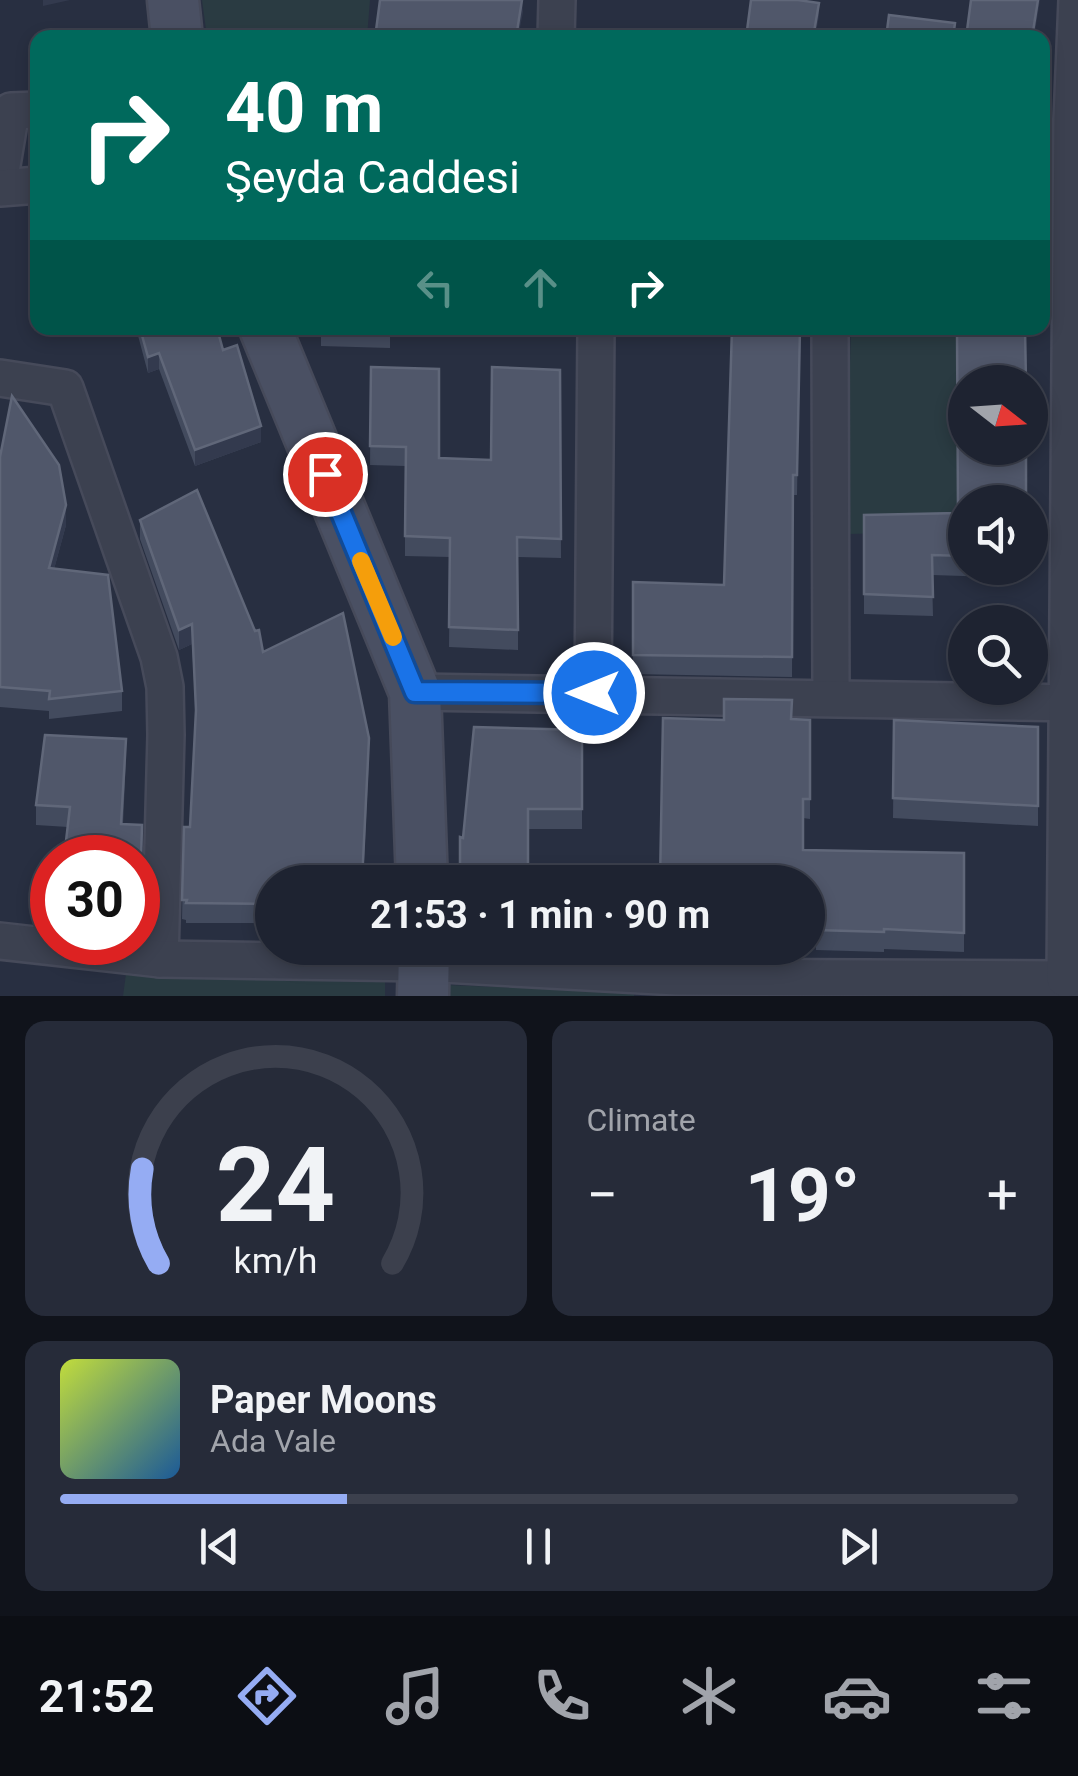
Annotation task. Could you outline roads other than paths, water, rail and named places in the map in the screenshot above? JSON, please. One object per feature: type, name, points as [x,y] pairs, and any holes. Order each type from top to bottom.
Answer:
[{"type":"main road","points":[[173,0],[176,30]]},
{"type":"main road","points":[[269,335],[415,692],[421,865]]},
{"type":"street","points":[[556,0],[556,30]]},
{"type":"street","points":[[0,378],[65,388],[159,656],[165,688],[166,735],[160,959],[424,969],[676,986],[919,988],[1071,982],[1072,703],[1064,119],[1077,0]]},
{"type":"street","points":[[0,177],[12,111],[30,110]]},
{"type":"street","points":[[0,188],[30,186]]},
{"type":"street","points":[[594,693],[596,335]]},
{"type":"street","points":[[830,335],[831,697]]},
{"type":"street","points":[[415,692],[1072,703]]},
{"type":"street","points":[[0,941],[30,944]]}]
